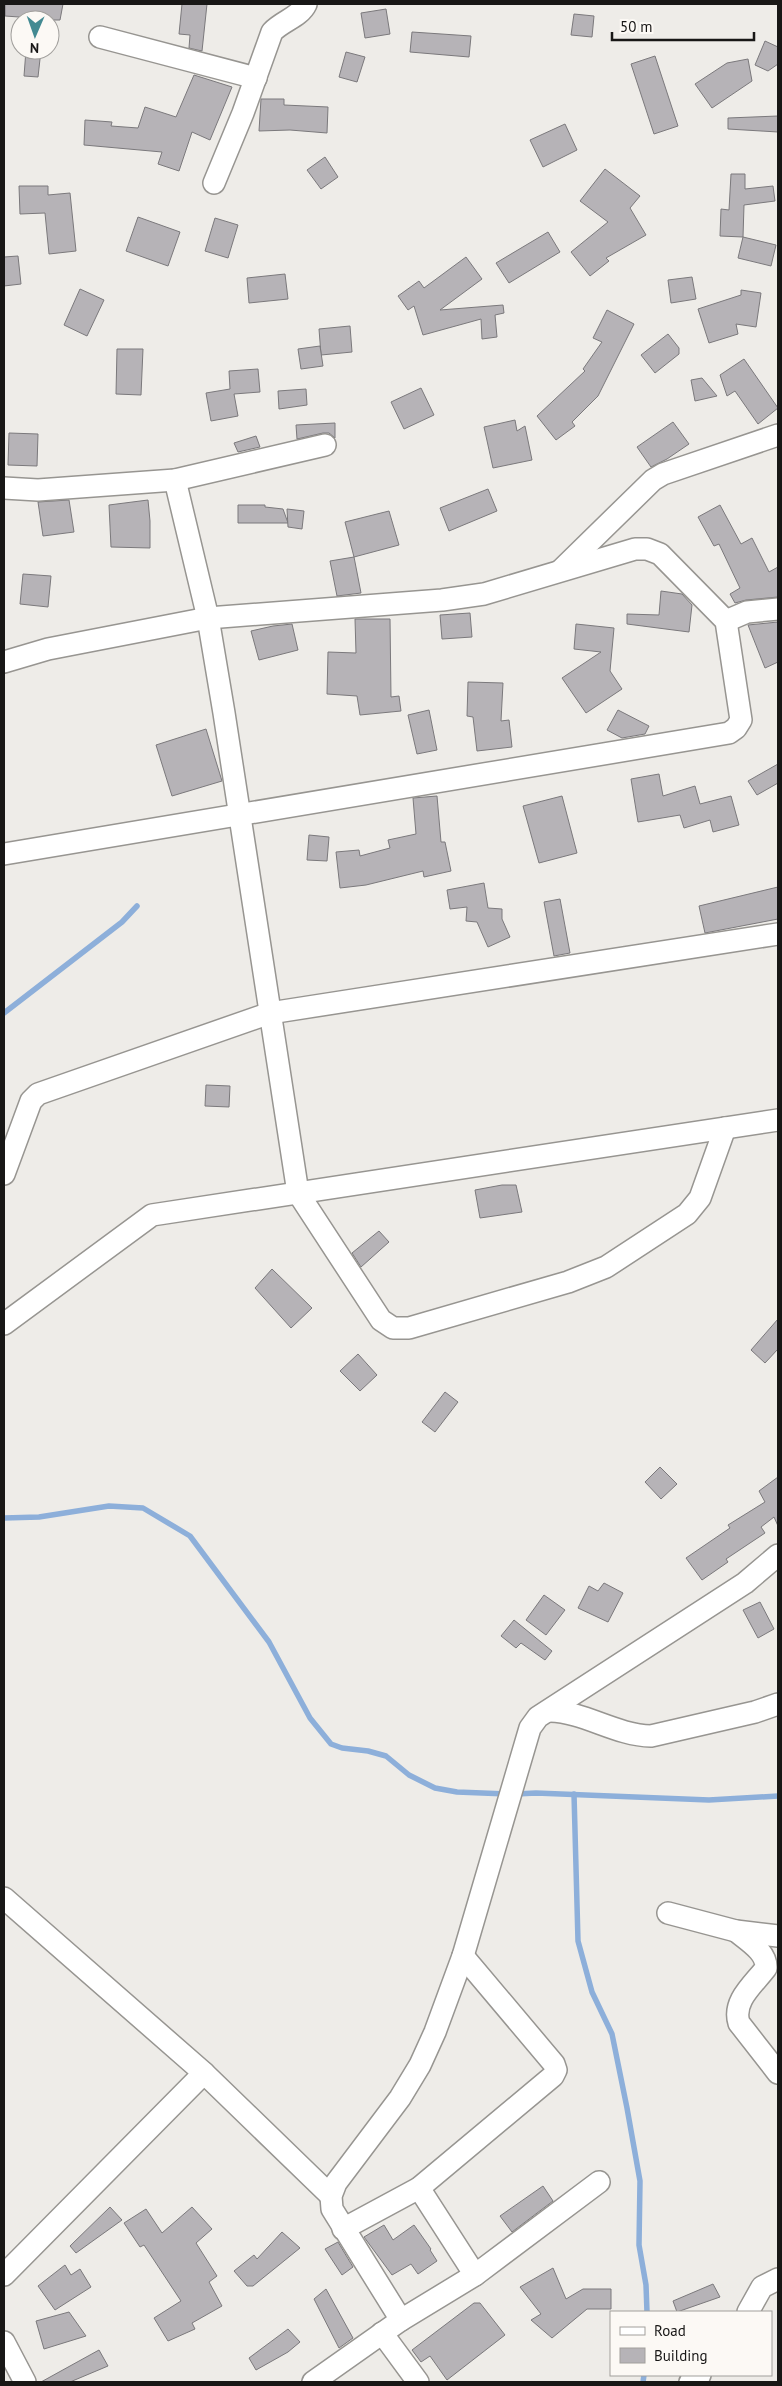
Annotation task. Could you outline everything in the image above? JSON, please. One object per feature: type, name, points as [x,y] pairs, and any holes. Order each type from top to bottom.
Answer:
[{"type":"street","points":[[214,183],[256,78],[272,32],[277,26],[304,9],[306,4]]},
{"type":"street","points":[[100,36],[256,78]]},
{"type":"street","points":[[557,573],[653,480],[663,474],[778,435]]},
{"type":"street","points":[[4,488],[38,490],[175,480],[325,445]]},
{"type":"street","points":[[175,480],[208,618],[298,1193],[381,1320],[394,1328],[409,1328],[568,1282],[606,1267],[687,1214],[694,1207],[700,1198],[725,1128]]},
{"type":"street","points":[[4,662],[48,649],[208,618],[442,600],[484,594],[635,549],[647,549],[660,554],[726,620],[741,720],[736,728],[729,733],[4,854]]},
{"type":"street","points":[[726,620],[747,612],[778,609]]},
{"type":"street","points":[[4,1174],[31,1101],[38,1094],[270,1014],[778,934]]},
{"type":"street","points":[[4,1324],[152,1214],[778,1120]]},
{"type":"street","points":[[401,2320],[343,2229],[332,2209],[331,2196],[336,2183],[400,2098],[420,2065],[435,2032],[463,1956],[530,1728],[538,1717],[745,1583],[778,1556]]},
{"type":"street","points":[[550,1711],[565,1712],[637,1736],[651,1736],[755,1712],[778,1704]]},
{"type":"street","points":[[4,1898],[204,2072],[331,2196]]},
{"type":"street","points":[[668,1913],[736,1931],[778,1936]]},
{"type":"street","points":[[736,1931],[764,1956],[767,1961],[766,1968],[737,2006],[736,2015],[739,2023],[778,2073]]},
{"type":"street","points":[[343,2229],[419,2188],[553,2076],[556,2070],[554,2064],[463,1956]]},
{"type":"street","points":[[4,2275],[204,2072]]},
{"type":"street","points":[[313,2382],[401,2320],[475,2275],[599,2182]]},
{"type":"street","points":[[419,2188],[475,2275]]},
{"type":"street","points":[[749,2311],[762,2287],[778,2279]]},
{"type":"street","points":[[382,2333],[418,2382]]},
{"type":"street","points":[[4,2342],[24,2382]]},
{"type":"building","points":[[5,4],[63,4],[60,20],[60,10],[10,10],[10,16],[5,16]]},
{"type":"building","points":[[182,4],[207,4],[202,51],[189,48],[190,35],[179,34]]},
{"type":"building","points":[[386,9],[390,34],[365,38],[361,13]]},
{"type":"building","points":[[574,14],[594,16],[592,37],[571,35]]},
{"type":"building","points":[[412,32],[471,36],[469,57],[410,52]]},
{"type":"building","points":[[765,41],[778,47],[778,64],[768,71],[755,65]]},
{"type":"building","points":[[346,52],[365,57],[357,82],[339,77]]},
{"type":"building","points":[[655,56],[678,126],[654,134],[631,64]]},
{"type":"building","points":[[748,59],[752,81],[712,108],[695,84],[727,63]]},
{"type":"building","points":[[25,60],[40,60],[38,77],[24,76]]},
{"type":"building","points":[[194,75],[232,87],[210,140],[192,132],[179,171],[158,164],[162,152],[84,145],[85,120],[112,122],[111,126],[138,128],[145,107],[176,117]]},
{"type":"building","points":[[261,99],[284,99],[284,105],[328,107],[327,133],[290,130],[259,131]]},
{"type":"building","points":[[778,116],[778,132],[728,129],[728,118]]},
{"type":"building","points":[[565,124],[577,150],[543,167],[530,140]]},
{"type":"building","points":[[325,157],[338,177],[321,189],[307,170]]},
{"type":"building","points":[[605,169],[640,196],[630,208],[646,235],[606,258],[609,261],[590,276],[571,252],[608,222],[580,201]]},
{"type":"building","points":[[731,174],[745,174],[745,189],[773,186],[775,201],[744,205],[743,237],[720,236],[721,209],[729,210]]},
{"type":"building","points":[[19,186],[48,186],[48,195],[70,193],[76,251],[49,254],[45,213],[20,214]]},
{"type":"building","points":[[138,217],[180,232],[168,266],[126,251]]},
{"type":"building","points":[[215,218],[238,225],[228,258],[205,251]]},
{"type":"building","points":[[548,232],[560,252],[509,283],[496,263]]},
{"type":"building","points":[[743,237],[776,245],[771,266],[738,258]]},
{"type":"building","points":[[18,256],[21,284],[4,286],[4,257]]},
{"type":"building","points":[[466,257],[482,279],[440,310],[503,305],[504,313],[495,315],[497,337],[482,339],[481,319],[423,335],[414,306],[408,310],[398,296],[419,281],[424,288]]},
{"type":"building","points":[[285,274],[288,299],[249,303],[247,278]]},
{"type":"building","points":[[692,277],[696,299],[671,303],[668,280]]},
{"type":"building","points":[[80,289],[104,300],[87,336],[64,325]]},
{"type":"building","points":[[741,290],[761,293],[756,327],[736,324],[738,334],[709,343],[698,309],[741,295]]},
{"type":"building","points":[[607,310],[634,324],[598,396],[572,422],[575,426],[556,440],[537,416],[585,371],[583,369],[602,342],[593,338]]},
{"type":"building","points":[[350,326],[352,352],[321,355],[319,329]]},
{"type":"building","points":[[668,334],[679,348],[679,354],[655,373],[641,355]]},
{"type":"building","points":[[320,346],[323,366],[301,369],[298,349]]},
{"type":"building","points":[[117,349],[143,349],[141,395],[116,394]]},
{"type":"building","points":[[744,359],[778,408],[758,424],[735,391],[727,396],[720,375]]},
{"type":"building","points":[[258,369],[260,392],[234,394],[238,416],[211,421],[206,393],[230,389],[229,371]]},
{"type":"building","points":[[702,378],[717,396],[695,401],[691,380]]},
{"type":"building","points":[[421,388],[434,415],[404,429],[391,402]]},
{"type":"building","points":[[306,389],[307,405],[279,409],[278,391]]},
{"type":"building","points":[[515,420],[517,431],[525,426],[532,460],[493,468],[484,427]]},
{"type":"building","points":[[673,422],[689,444],[651,467],[637,447]]},
{"type":"building","points":[[335,423],[335,438],[329,433],[323,433],[297,439],[296,425]]},
{"type":"building","points":[[9,433],[38,434],[37,466],[8,465]]},
{"type":"building","points":[[256,436],[260,447],[238,452],[234,443]]},
{"type":"building","points":[[488,489],[497,511],[449,531],[440,508]]},
{"type":"building","points":[[69,500],[74,532],[43,536],[38,502]]},
{"type":"building","points":[[148,500],[150,548],[111,547],[109,505]]},
{"type":"building","points":[[238,505],[265,505],[265,507],[283,509],[288,523],[238,523]]},
{"type":"building","points":[[720,505],[741,544],[752,538],[769,572],[778,567],[778,597],[735,603],[730,594],[740,588],[719,544],[714,546],[698,517]]},
{"type":"building","points":[[287,509],[304,511],[302,529],[288,527]]},
{"type":"building","points":[[389,511],[399,545],[354,557],[345,522]]},
{"type":"building","points":[[354,557],[361,593],[337,596],[330,561]]},
{"type":"building","points":[[23,574],[51,576],[48,607],[20,604]]},
{"type":"building","points":[[661,591],[682,594],[692,605],[689,632],[627,624],[627,614],[659,615]]},
{"type":"building","points":[[470,613],[472,637],[442,639],[440,615]]},
{"type":"building","points":[[355,619],[390,619],[391,697],[399,696],[401,711],[360,715],[357,696],[327,694],[328,652],[356,653]]},
{"type":"building","points":[[778,622],[778,662],[765,668],[748,625]]},
{"type":"building","points":[[292,624],[298,650],[259,660],[251,631]]},
{"type":"building","points":[[576,624],[614,628],[610,671],[622,689],[586,713],[562,678],[601,652],[574,649]]},
{"type":"building","points":[[468,682],[503,683],[501,721],[509,720],[512,747],[477,751],[473,717],[467,716]]},
{"type":"building","points":[[429,710],[437,750],[417,754],[408,715]]},
{"type":"building","points":[[618,710],[649,726],[645,734],[622,738],[607,730]]},
{"type":"building","points":[[206,729],[222,781],[172,796],[156,745]]},
{"type":"building","points":[[778,764],[778,783],[757,795],[748,781]]},
{"type":"building","points":[[659,774],[663,796],[695,786],[700,804],[731,796],[739,825],[713,832],[710,820],[684,828],[680,815],[638,822],[631,779]]},
{"type":"building","points":[[437,796],[441,842],[445,842],[451,871],[424,877],[423,871],[366,885],[340,888],[336,852],[359,850],[360,856],[390,848],[388,840],[416,834],[413,798]]},
{"type":"building","points":[[562,796],[577,853],[539,863],[523,806]]},
{"type":"building","points":[[309,835],[329,837],[327,861],[307,860]]},
{"type":"building","points":[[484,883],[488,908],[502,909],[502,919],[510,937],[488,947],[477,922],[466,921],[467,907],[450,909],[447,890]]},
{"type":"building","points":[[778,887],[778,919],[705,933],[699,906]]},
{"type":"building","points":[[560,899],[570,953],[554,956],[544,902]]},
{"type":"building","points":[[206,1085],[230,1086],[229,1107],[205,1106]]},
{"type":"building","points":[[502,1185],[516,1185],[522,1212],[480,1218],[475,1190]]},
{"type":"building","points":[[379,1231],[389,1242],[361,1267],[352,1253]]},
{"type":"building","points":[[272,1269],[312,1308],[291,1328],[255,1288]]},
{"type":"building","points":[[778,1319],[778,1349],[765,1363],[751,1350]]},
{"type":"building","points":[[358,1354],[377,1375],[360,1391],[340,1371]]},
{"type":"building","points":[[445,1392],[458,1402],[435,1432],[422,1422]]},
{"type":"building","points":[[660,1467],[677,1484],[661,1499],[645,1482]]},
{"type":"building","points":[[778,1477],[778,1526],[774,1517],[761,1527],[765,1533],[726,1559],[728,1562],[702,1580],[686,1558],[730,1528],[728,1525],[765,1502],[759,1491]]},
{"type":"building","points":[[604,1583],[623,1593],[608,1622],[578,1608],[589,1586],[598,1591]]},
{"type":"building","points":[[544,1595],[565,1610],[546,1635],[526,1620]]},
{"type":"building","points":[[760,1602],[774,1629],[758,1638],[743,1610]]},
{"type":"building","points":[[514,1620],[552,1651],[545,1660],[521,1643],[516,1648],[501,1636]]},
{"type":"building","points":[[543,2186],[553,2201],[512,2232],[500,2216]]},
{"type":"building","points":[[110,2207],[122,2220],[76,2253],[70,2246]]},
{"type":"building","points":[[192,2207],[212,2229],[196,2243],[217,2276],[209,2282],[222,2306],[192,2323],[195,2329],[168,2341],[154,2318],[181,2301],[144,2245],[140,2247],[124,2223],[146,2209],[162,2233]]},
{"type":"building","points":[[384,2225],[393,2240],[414,2225],[437,2261],[418,2274],[411,2264],[392,2275],[364,2237]]},
{"type":"building","points":[[282,2232],[300,2248],[253,2286],[247,2286],[234,2271],[254,2255],[257,2259]]},
{"type":"building","points":[[338,2242],[353,2267],[342,2275],[325,2249]]},
{"type":"building","points":[[65,2265],[71,2275],[80,2269],[91,2287],[55,2310],[38,2286]]},
{"type":"building","points":[[553,2268],[566,2299],[583,2289],[611,2289],[611,2309],[587,2309],[552,2338],[531,2320],[541,2314],[520,2287]]},
{"type":"building","points":[[713,2284],[720,2297],[680,2311],[677,2311],[673,2301]]},
{"type":"building","points":[[326,2289],[353,2338],[339,2348],[314,2299]]},
{"type":"building","points":[[474,2303],[480,2303],[505,2335],[447,2380],[430,2356],[421,2362],[412,2350]]},
{"type":"building","points":[[69,2312],[86,2336],[44,2349],[36,2321]]},
{"type":"building","points":[[288,2329],[300,2342],[288,2352],[256,2370],[249,2358]]},
{"type":"building","points":[[99,2350],[108,2366],[70,2382],[41,2382]]},
{"type":"waterway","points":[[4,1013],[122,922],[137,906]]},
{"type":"waterway","points":[[4,1518],[39,1517],[109,1506],[143,1508],[190,1536],[269,1642],[310,1718],[331,1744],[342,1748],[368,1751],[386,1756],[409,1775],[435,1788],[457,1792],[507,1794]]},
{"type":"waterway","points":[[516,1794],[536,1793],[709,1800],[778,1796]]},
{"type":"waterway","points":[[574,1794],[578,1941],[592,1992],[612,2034],[627,2108],[640,2181],[639,2245],[646,2285],[647,2311]]},
{"type":"waterway","points":[[643,2382],[644,2376]]}]
